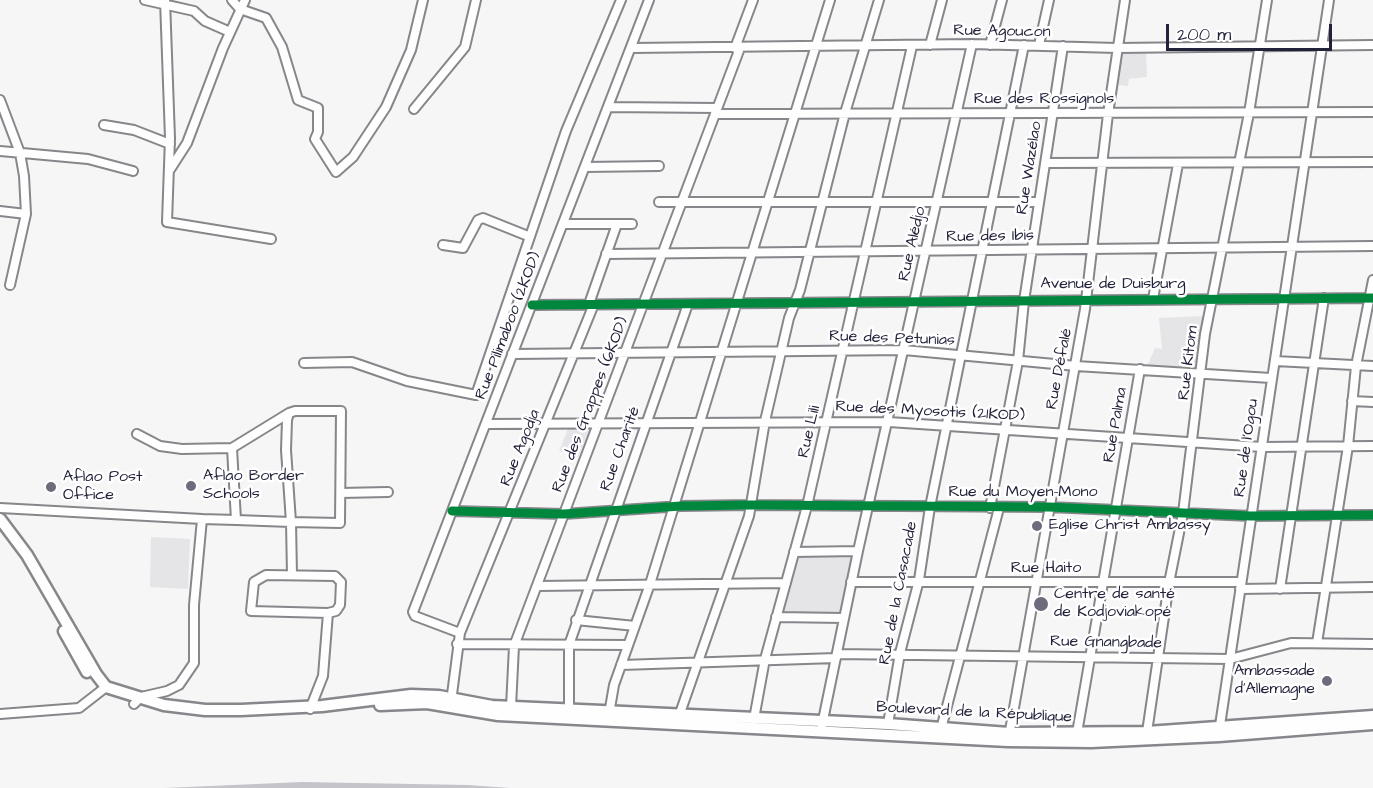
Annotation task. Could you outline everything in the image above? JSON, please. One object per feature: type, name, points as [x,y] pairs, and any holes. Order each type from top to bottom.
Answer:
[{"type":"highway","points":[[0,519],[17,544],[31,575],[87,674],[103,689]]},
{"type":"highway","name":"Boulevard de la République","points":[[103,689],[136,701],[205,710],[310,709],[355,705],[411,695],[451,703],[511,707],[569,715]]},
{"type":"highway","name":"Boulevard de la République","points":[[451,703],[481,714],[754,718],[822,727],[888,724],[1008,737],[1077,733],[1219,732],[1373,724]]},
{"type":"highway","name":"Boulevard de la République","points":[[610,716],[1091,742],[1373,716]]},
{"type":"street","points":[[145,0],[194,11],[205,21],[230,32]]},
{"type":"street","points":[[232,0],[240,9],[266,18],[282,47],[298,100],[318,108],[318,132],[315,139],[336,172],[353,156],[386,107],[411,50],[423,0]]},
{"type":"street","points":[[169,171],[187,143],[191,127],[245,0]]},
{"type":"street","points":[[414,109],[465,47],[476,0]]},
{"type":"street","points":[[304,363],[352,362],[407,381],[476,395],[528,236],[566,131],[621,0]]},
{"type":"street","name":"Rue Pilimaboo (2KOD)","points":[[460,633],[415,616],[413,612],[649,0]]},
{"type":"street","name":"Rue des Grappes (6KOD)","points":[[511,707],[514,646],[716,111],[753,0]]},
{"type":"street","points":[[610,716],[610,702],[621,665],[650,584],[830,0]]},
{"type":"street","points":[[679,716],[749,516],[765,421],[781,351],[845,113],[879,0]]},
{"type":"street","points":[[930,45],[942,0]]},
{"type":"street","points":[[990,45],[1002,0]]},
{"type":"street","points":[[1039,45],[1049,0]]},
{"type":"street","name":"Rue Défalé","points":[[1008,737],[1024,656],[1061,434],[1076,366],[1125,0]]},
{"type":"street","name":"Rue Kitom","points":[[1147,732],[1169,583],[1183,513],[1200,373],[1212,299],[1249,113],[1267,0]]},
{"type":"street","points":[[1304,164],[1329,0]]},
{"type":"street","points":[[166,3],[170,144],[167,222],[271,239]]},
{"type":"street","name":"Rue Agoucon","points":[[631,48],[972,44],[1117,48],[1373,45]]},
{"type":"street","name":"Rue Alédjo","points":[[822,727],[851,582],[889,422],[924,251],[972,44]]},
{"type":"street","name":"Rue de la Casacade","points":[[888,724],[900,653],[919,580],[930,507],[1024,45]]},
{"type":"street","name":"Rue Lili","points":[[754,718],[765,659],[807,506],[912,46]]},
{"type":"street","name":"Rue Wazélao","points":[[941,729],[962,654],[994,508],[1018,361],[1024,301],[1063,46]]},
{"type":"street","points":[[0,100],[21,153],[26,214],[10,285]]},
{"type":"street","name":"Rue des Rossignols","points":[[608,107],[795,114],[1373,112]]},
{"type":"street","points":[[104,125],[134,130],[170,144]]},
{"type":"street","points":[[0,151],[88,159],[134,171]]},
{"type":"street","points":[[1046,163],[1373,162]]},
{"type":"street","points":[[1152,299],[1178,164]]},
{"type":"street","name":"Rue de l'Ogou","points":[[1219,732],[1304,164]]},
{"type":"street","points":[[585,167],[659,166]]},
{"type":"street","points":[[659,202],[1039,202]]},
{"type":"street","points":[[0,212],[26,214]]},
{"type":"street","points":[[443,244],[463,248],[477,222],[483,218],[528,236]]},
{"type":"street","points":[[563,224],[632,224]]},
{"type":"street","name":"Rue Agodja","points":[[451,703],[460,633],[574,354],[617,224]]},
{"type":"street","name":"Rue des Ibis","points":[[606,254],[1373,246]]},
{"type":"street","points":[[1317,643],[1348,446],[1356,366],[1372,298],[1373,280]]},
{"type":"street","points":[[1280,589],[1324,298]]},
{"type":"street","name":"Avenue de Duisburg","points":[[532,305],[1372,298]]},
{"type":"street","name":"Rue Charité","points":[[569,715],[569,645],[576,620],[688,304]]},
{"type":"street","name":"Rue des Petunias","points":[[512,354],[904,350],[1076,366],[1271,378]]},
{"type":"street","points":[[1275,361],[1373,366]]},
{"type":"street","name":"Rue Palma","points":[[1077,733],[1140,369]]},
{"type":"street","points":[[1352,401],[1373,402]]},
{"type":"street","points":[[0,508],[340,524],[341,411],[289,413],[232,448],[160,446],[137,434]]},
{"type":"street","points":[[289,413],[286,450],[292,575]]},
{"type":"street","name":"Rue des Myosotis (21KOD)","points":[[486,424],[597,425],[827,420],[1006,429],[1262,447],[1373,446]]},
{"type":"street","points":[[232,448],[236,520]]},
{"type":"street","points":[[341,493],[388,492]]},
{"type":"street","name":"Rue du Moyen-Mono","points":[[452,511],[564,514],[750,505],[1049,507],[1251,516],[1373,515]]},
{"type":"street","points":[[136,701],[179,685],[187,677],[194,663],[194,605],[201,519]]},
{"type":"street","points":[[794,552],[858,551]]},
{"type":"street","points":[[266,575],[292,575],[332,575],[339,578],[340,605],[336,611],[328,613],[251,612],[257,578],[266,575]]},
{"type":"street","name":"Rue Haito","points":[[851,582],[919,580],[1169,583],[1280,589],[1373,587]]},
{"type":"street","points":[[537,586],[786,583]]},
{"type":"street","points":[[310,709],[323,676],[328,613]]},
{"type":"street","points":[[776,617],[844,618]]},
{"type":"street","points":[[576,620],[635,626]]},
{"type":"street","points":[[457,644],[628,645]]},
{"type":"street","name":"Rue Gnangbade","points":[[621,665],[698,664],[900,653],[1230,659],[1279,645],[1373,644]]},
{"type":"street","points":[[0,714],[79,708],[103,689]]},
{"type":"shaded area","points":[[1119,50],[1146,52],[1147,77],[1129,79],[1128,86],[1118,85]]},
{"type":"shaded area","points":[[1205,316],[1198,367],[1146,369],[1155,348],[1162,349],[1159,318]]},
{"type":"shaded area","points":[[586,428],[589,431],[578,457],[559,451],[568,429]]},
{"type":"shaded area","points":[[151,537],[190,539],[188,589],[150,587]]},
{"type":"shaded area","points":[[853,552],[839,617],[781,616],[798,554]]},
{"type":"shaded area","points":[[302,782],[468,785],[510,788],[164,788]]},
{"type":"cycle path","points":[[532,305],[1373,298]]},
{"type":"cycle path","points":[[452,511],[564,514],[681,506],[750,505],[1049,507],[1251,516],[1373,515]]},
{"type":"place","name":"Aflao Border Schools","points":[[191,486]]},
{"type":"place","name":"Aflao Post Office","points":[[51,487]]},
{"type":"place","name":"Eglise Christ Ambassy","points":[[1037,526]]},
{"type":"place","name":"Centre de santé de Kodjoviakopé","points":[[1041,604]]},
{"type":"place","name":"Ambassade d'Allemagne","points":[[1327,681]]}]
